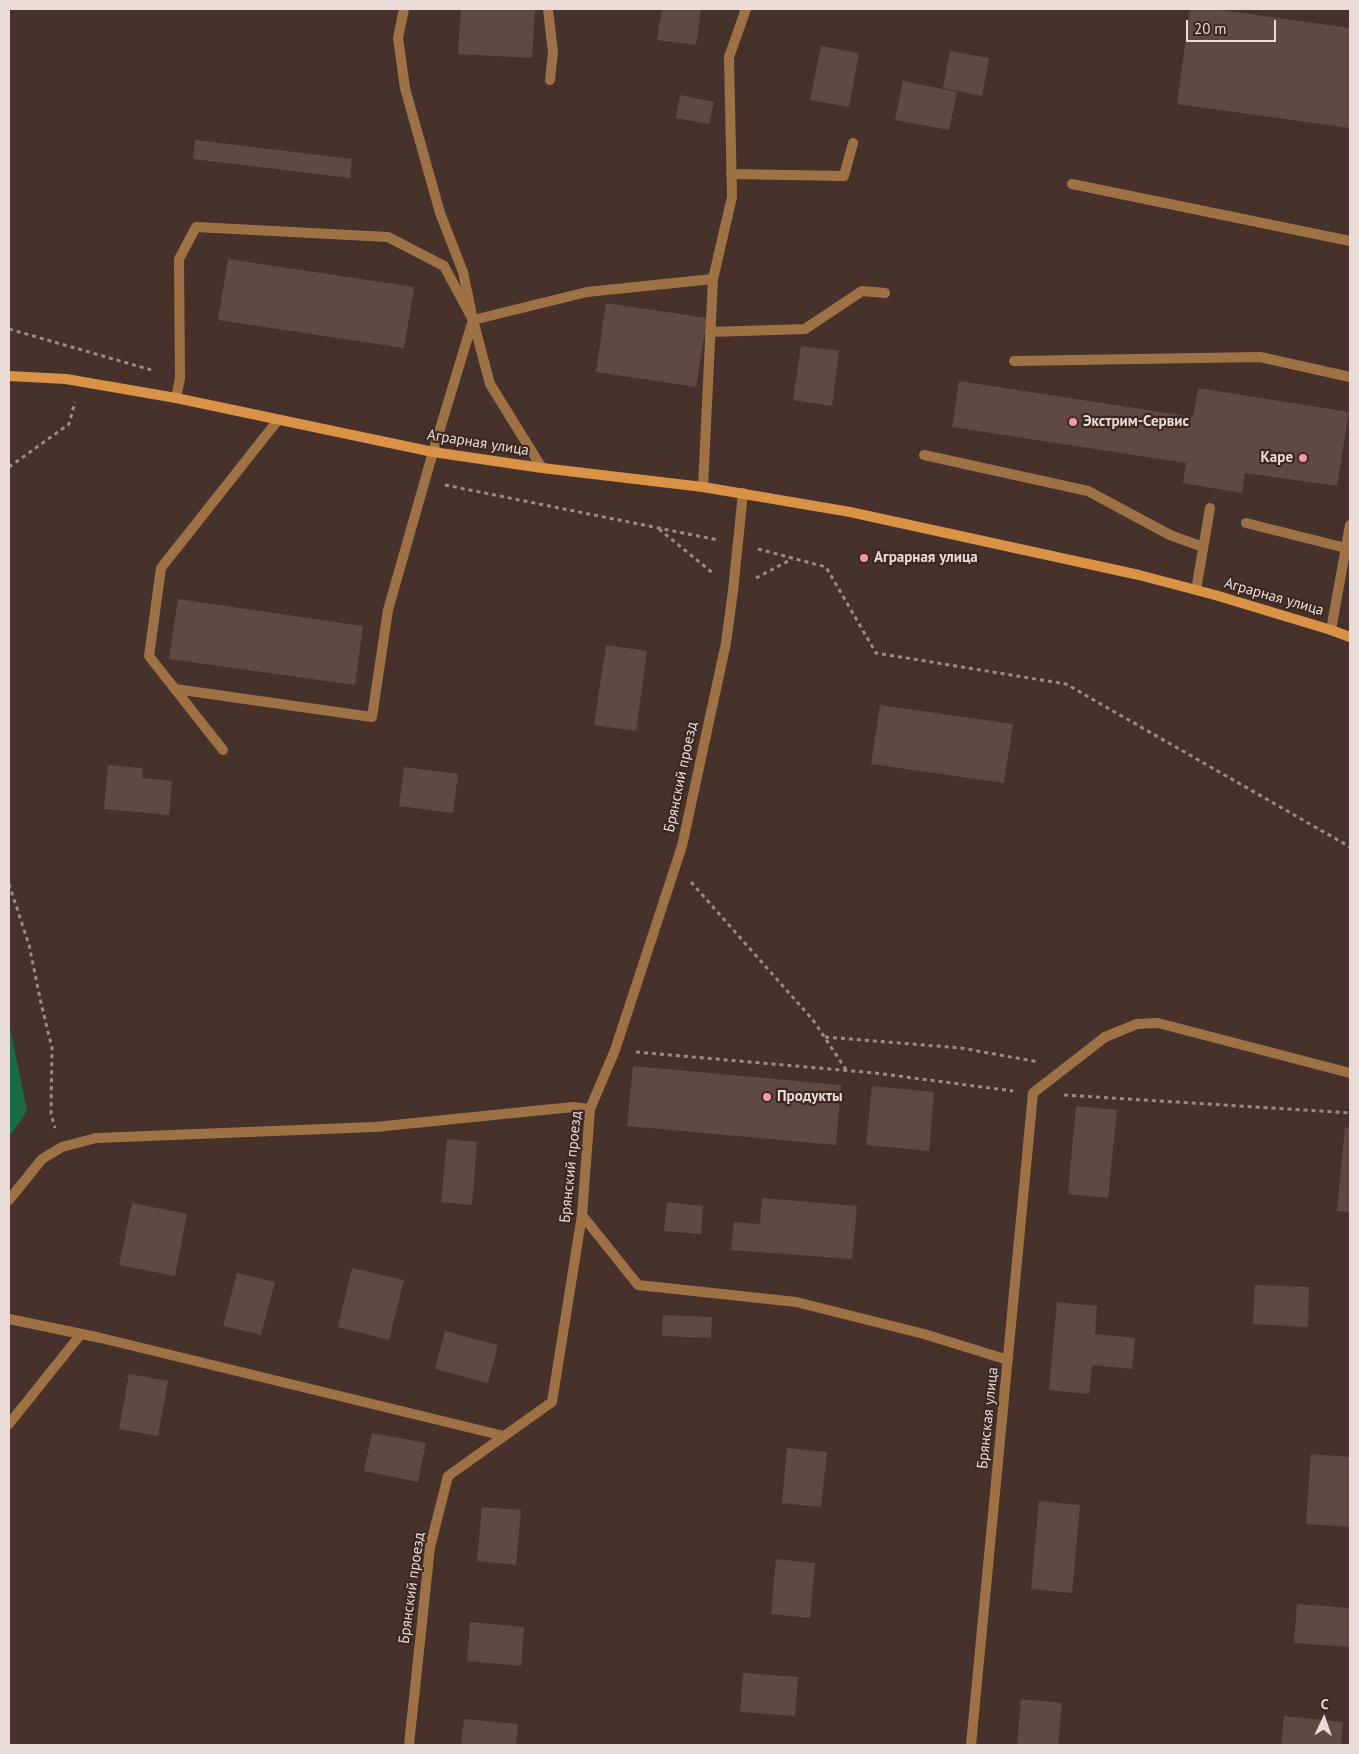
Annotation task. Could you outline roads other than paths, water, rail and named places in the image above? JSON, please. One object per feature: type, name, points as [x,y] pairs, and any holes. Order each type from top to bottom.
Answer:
[{"type":"street","points":[[404,9],[398,38],[405,88],[440,213],[464,272],[473,320],[490,384],[542,468]]},
{"type":"street","points":[[548,9],[552,52],[550,80]]},
{"type":"street","points":[[704,487],[713,278],[732,197],[729,57],[746,9]]},
{"type":"street","points":[[731,174],[844,176],[853,144]]},
{"type":"street","points":[[1072,184],[1350,241]]},
{"type":"street","points":[[175,689],[372,717],[388,610],[473,320],[444,266],[388,237],[196,227],[179,259],[180,378],[176,398]]},
{"type":"street","points":[[473,320],[586,292],[713,278]]},
{"type":"street","points":[[710,332],[804,329],[862,291],[885,293]]},
{"type":"street","points":[[1014,361],[1260,357],[1350,377]]},
{"type":"street","name":"Аграрная улица","points":[[9,376],[66,379],[176,398],[433,452],[542,468],[704,487],[859,514],[1139,575],[1196,590],[1350,637]]},
{"type":"street","points":[[223,750],[148,656],[161,568],[278,420]]},
{"type":"street","points":[[924,455],[1088,491],[1170,535],[1203,547]]},
{"type":"street","name":"Брянский проезд","points":[[409,1745],[430,1547],[448,1476],[552,1402],[582,1215],[590,1109],[616,1050],[682,846],[726,643],[743,493]]},
{"type":"street","points":[[1196,590],[1210,508]]},
{"type":"street","points":[[1246,523],[1346,548]]},
{"type":"street","points":[[1331,630],[1350,525]]},
{"type":"street","name":"Брянская улица","points":[[971,1745],[1033,1093],[1105,1037],[1136,1024],[1158,1023],[1350,1073]]},
{"type":"street","points":[[9,1200],[42,1159],[62,1147],[96,1138],[375,1127],[573,1108],[590,1109]]},
{"type":"street","points":[[582,1215],[638,1284],[796,1302],[924,1334],[1008,1360]]},
{"type":"street","points":[[9,1320],[81,1334],[504,1436]]},
{"type":"street","points":[[9,1424],[81,1334]]},
{"type":"place","name":"Экстрим-Сервис","points":[[1073,422]]},
{"type":"place","name":"Каре","points":[[1303,458]]},
{"type":"place","name":"Аграрная улица","points":[[864,558]]},
{"type":"place","name":"Продукты","points":[[767,1097]]}]
